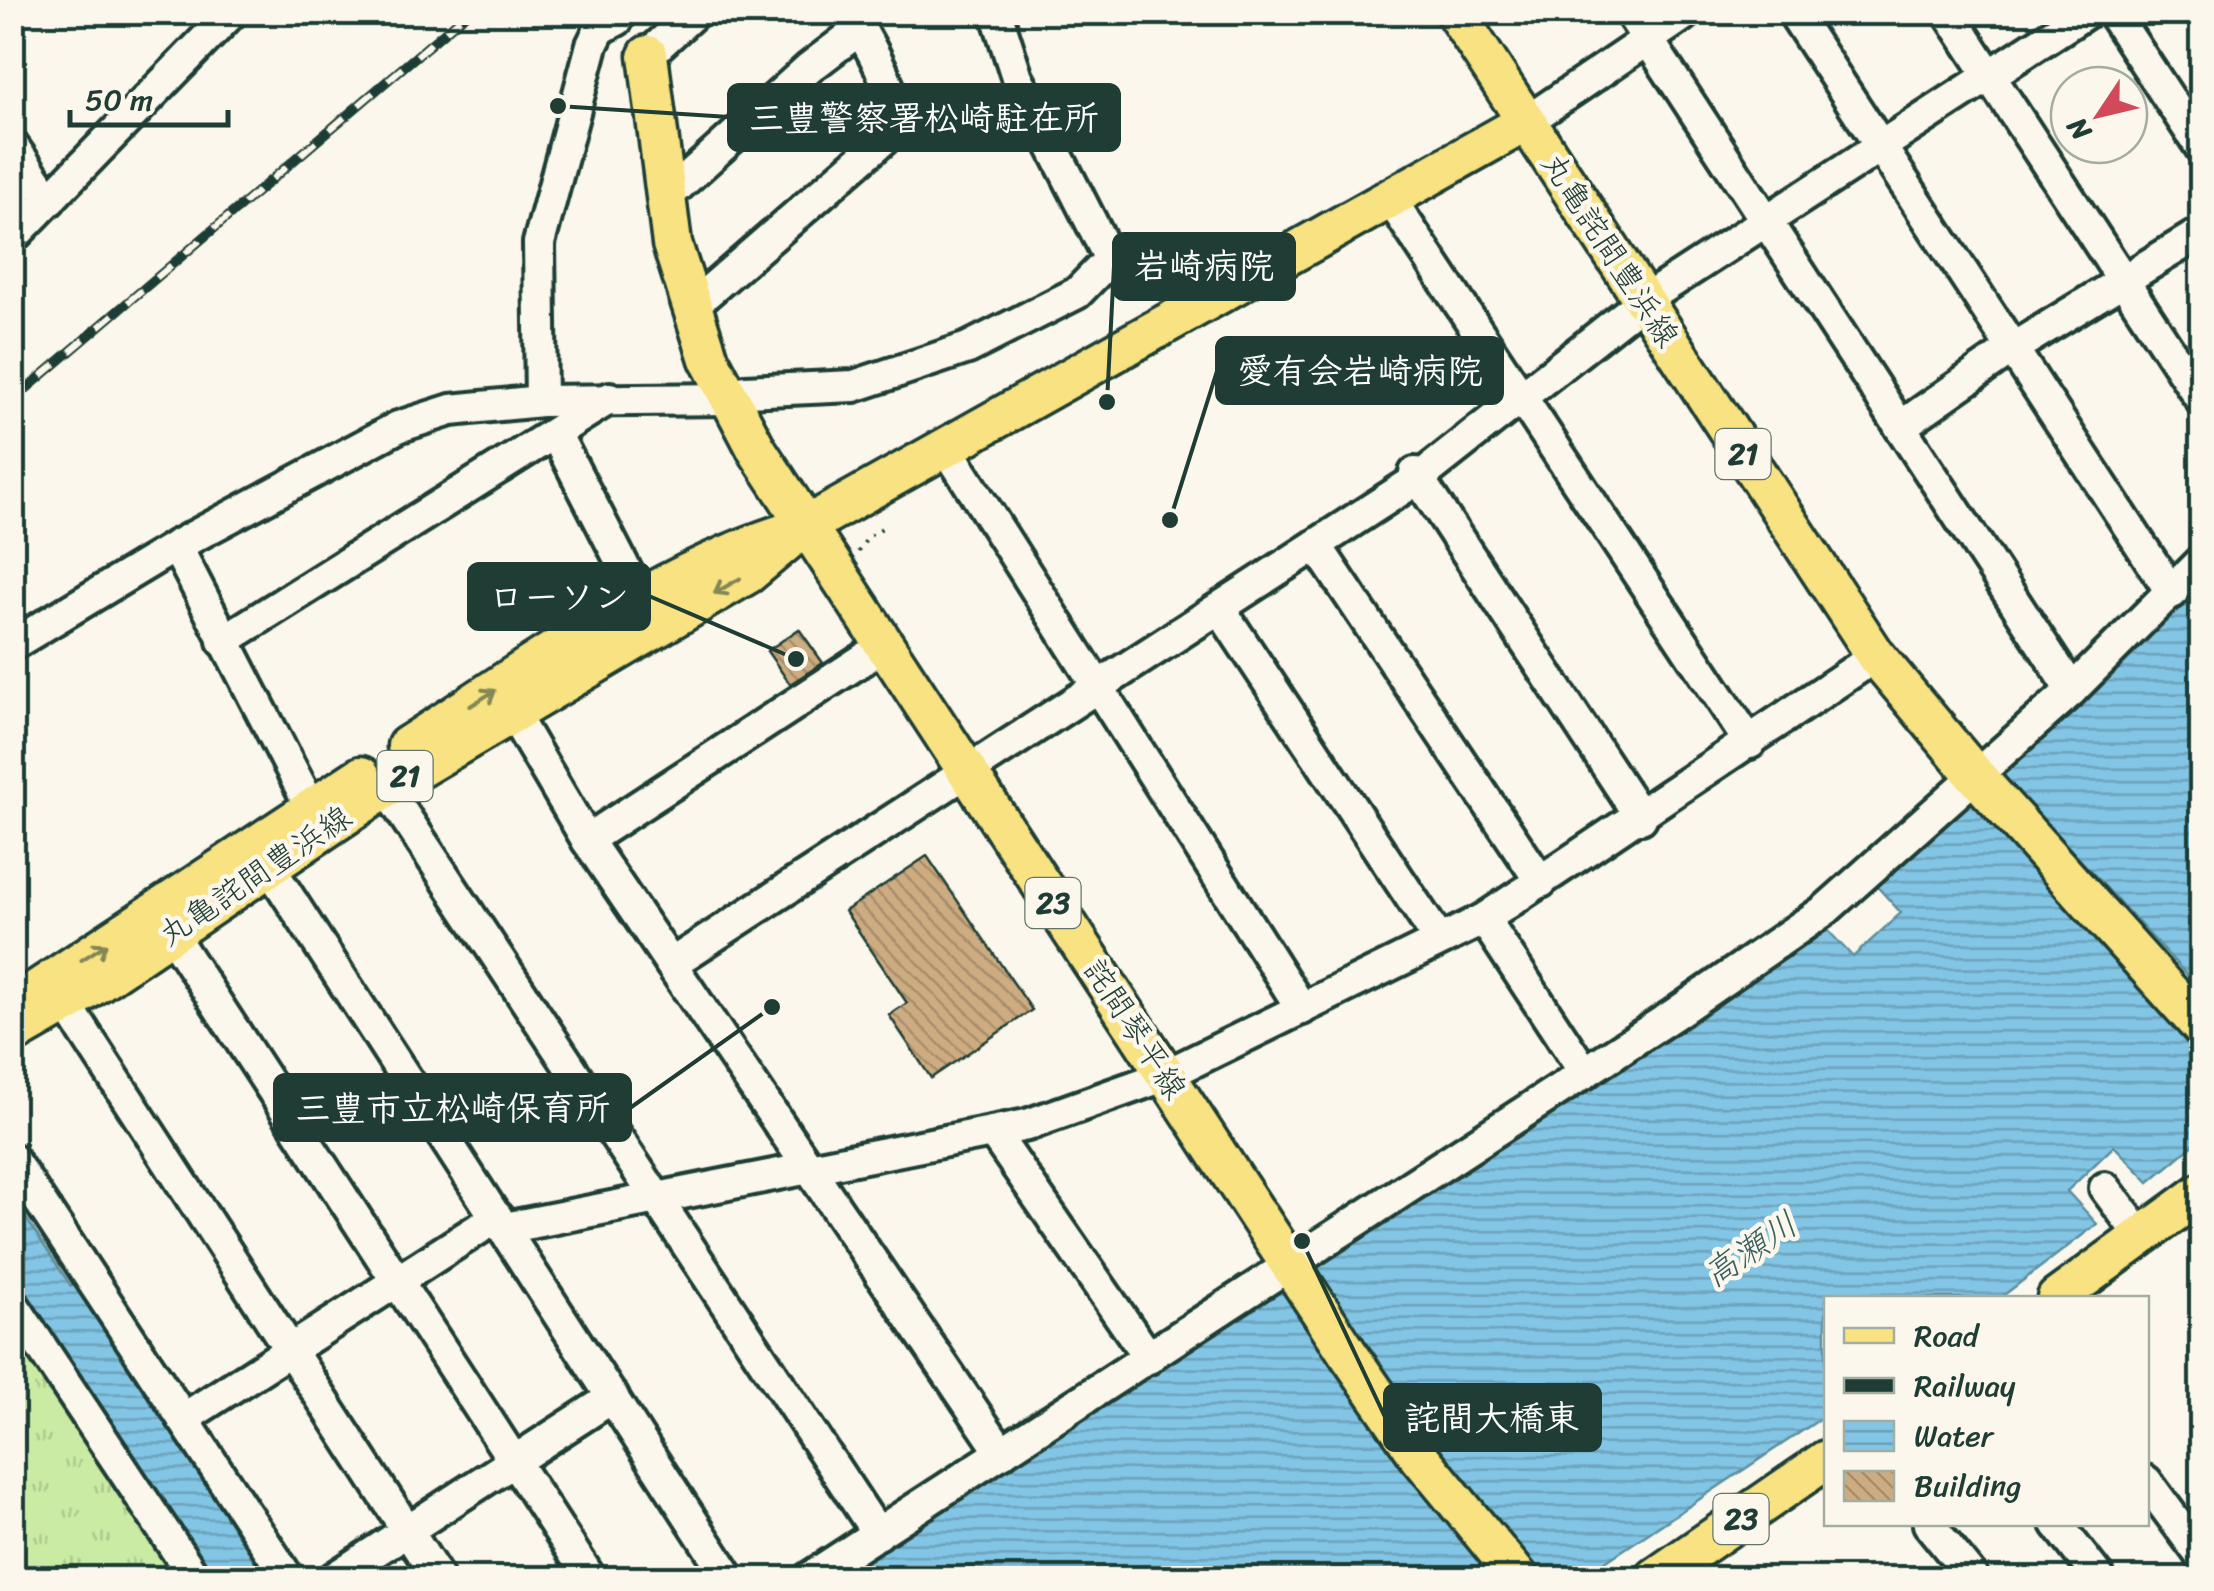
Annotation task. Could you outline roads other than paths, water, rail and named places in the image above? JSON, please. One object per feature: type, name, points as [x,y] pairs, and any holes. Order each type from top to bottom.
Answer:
[{"type":"main road","points":[[1454,12],[1526,122]]},
{"type":"main road","name":"詫間琴平線","points":[[648,55],[672,244],[709,359],[730,399],[804,527],[1296,1272]]},
{"type":"main road","name":"丸亀詫間豊浜線","points":[[12,1006],[748,574],[804,527],[1526,122],[1876,656],[1975,775],[2202,1028]]},
{"type":"main road","name":"丸亀詫間豊浜線","points":[[12,1035],[66,1004],[170,932],[262,856],[311,807],[640,598],[734,550],[804,527]]},
{"type":"main road","points":[[2060,1296],[2202,1192]]},
{"type":"main road","name":"23","points":[[1296,1272],[1418,1455],[1518,1578]]},
{"type":"main road","name":"23","points":[[1655,1578],[1824,1461]]},
{"type":"street","points":[[648,55],[696,12]]},
{"type":"street","points":[[12,645],[176,546],[398,428],[451,410],[610,398],[730,399],[745,391],[854,386],[968,348],[1077,292],[1110,258],[1017,77],[996,12]]},
{"type":"street","points":[[1630,12],[2072,690]]},
{"type":"street","points":[[1526,122],[1688,12]]},
{"type":"street","points":[[1793,12],[1878,148],[2172,593]]},
{"type":"street","points":[[1948,12],[2120,282],[2202,400]]},
{"type":"street","points":[[671,964],[1316,545],[1521,400],[1643,301],[2087,12]]},
{"type":"street","points":[[2112,12],[2202,148]]},
{"type":"street","points":[[12,238],[221,15]]},
{"type":"street","points":[[541,401],[538,243],[592,45],[600,29],[616,20]]},
{"type":"street","points":[[664,199],[809,68],[860,29],[890,91],[894,122],[884,139],[692,306]]},
{"type":"street","points":[[12,145],[50,200]]},
{"type":"street","points":[[1389,197],[1750,743]]},
{"type":"street","points":[[1900,427],[2010,350],[2202,232]]},
{"type":"street","points":[[223,642],[610,398]]},
{"type":"street","points":[[556,435],[640,598]]},
{"type":"street","points":[[946,447],[1302,1009]]},
{"type":"street","points":[[1417,475],[1641,818]]},
{"type":"street","points":[[1316,545],[1541,882]]},
{"type":"street","points":[[176,546],[311,807]]},
{"type":"street","points":[[809,1578],[1149,1358],[1296,1272],[1825,910],[2072,690],[2202,560]]},
{"type":"street","points":[[1220,609],[1439,940]]},
{"type":"street","points":[[587,840],[882,646]]},
{"type":"street","points":[[183,1419],[399,1280],[501,1223],[814,1170],[1027,1125],[1164,1076],[1484,919],[1641,818],[1876,656]]},
{"type":"street","points":[[512,712],[587,840],[1002,1453]]},
{"type":"street","points":[[386,788],[878,1534]]},
{"type":"street","points":[[262,856],[729,1578]]},
{"type":"street","points":[[1484,919],[1584,1073]]},
{"type":"street","points":[[170,932],[590,1578]]},
{"type":"street","points":[[66,1004],[438,1578]]},
{"type":"street","points":[[993,1132],[1149,1358]]},
{"type":"street","points":[[12,1159],[288,1578]]},
{"type":"street","points":[[2106,1188],[2140,1235]]},
{"type":"street","points":[[12,1303],[195,1578]]},
{"type":"street","points":[[334,1578],[613,1398]]},
{"type":"street","points":[[2149,1485],[2202,1556]]},
{"type":"street","points":[[1931,1526],[1972,1578]]},
{"type":"street","points":[[2058,1526],[2100,1578]]},
{"type":"water","points":[[2201,576],[2201,990],[1999,772]]},
{"type":"water","name":"高瀬川","points":[[1974,798],[2201,1047],[2201,1139],[2149,1182],[2114,1146],[2067,1191],[2097,1224],[2003,1296],[1824,1296],[1824,1416],[1581,1578],[832,1578],[1822,924],[1853,957],[1901,913],[1875,884]]},
{"type":"water","points":[[12,1197],[71,1286],[74,1283],[266,1578],[205,1578],[13,1272]]},
{"type":"railway","points":[[12,401],[468,12]]},
{"type":"place","name":"三豊警察署松崎駐在所","points":[[558,106]]},
{"type":"place","name":"岩崎病院","points":[[1107,402]]},
{"type":"place","name":"愛有会岩崎病院","points":[[1170,520]]},
{"type":"place","name":"ローソン","points":[[796,659]]},
{"type":"place","name":"三豊市立松崎保育所","points":[[772,1007]]},
{"type":"place","name":"詫間大橋東","points":[[1302,1241]]}]
